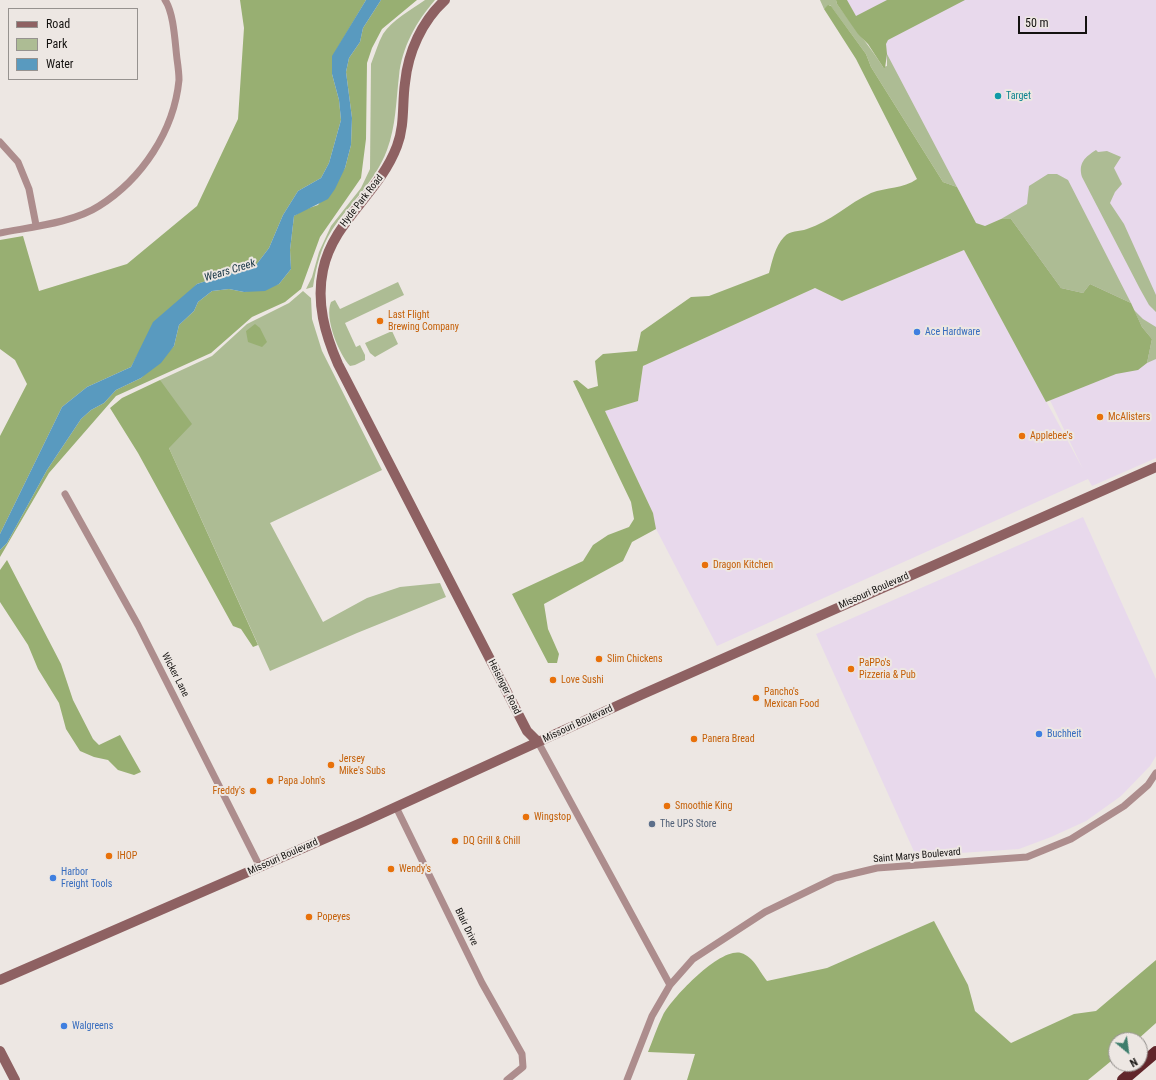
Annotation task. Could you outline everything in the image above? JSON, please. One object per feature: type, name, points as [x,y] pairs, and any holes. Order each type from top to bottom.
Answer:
[{"type":"highway","points":[[1124,1080],[1142,1066],[1156,1052]]},
{"type":"main road","name":"Hyde Park Road","points":[[348,383],[330,345],[323,324],[320,291],[323,270],[337,233],[378,182],[390,161],[402,129],[405,83],[412,50],[428,19],[445,0]]},
{"type":"main road","name":"Heisinger Road","points":[[348,383],[527,731],[538,742]]},
{"type":"main road","name":"Missouri Boulevard","points":[[0,980],[396,807],[882,588],[1156,468]]},
{"type":"main road","points":[[0,1051],[15,1080]]},
{"type":"street","points":[[0,232],[66,220],[98,207],[135,177],[162,139],[172,112],[179,79],[169,5],[165,0]]},
{"type":"street","points":[[0,142],[18,162],[29,190],[36,225]]},
{"type":"street","name":"Wicker Lane","points":[[65,494],[138,625],[260,867]]},
{"type":"street","name":"Heisinger Road","points":[[538,742],[670,985]]},
{"type":"street","name":"Saint Marys Boulevard","points":[[627,1080],[652,1016],[670,985],[693,959],[765,912],[835,878],[877,868],[1027,857],[1071,839],[1124,806],[1148,786],[1156,773]]},
{"type":"street","name":"Blair Drive","points":[[396,807],[482,983],[522,1054],[523,1067],[507,1080]]},
{"type":"shaded area","points":[[842,0],[908,0],[857,27]]},
{"type":"shaded area","points":[[953,0],[1156,0],[1156,458],[1092,486],[1088,479],[717,646],[654,525],[653,513],[605,411],[638,401],[643,366],[815,288],[842,301],[964,250],[1083,469],[877,40]]},
{"type":"shaded area","points":[[1083,517],[1156,679],[1156,756],[1150,766],[1121,796],[1086,821],[1051,837],[1019,849],[916,856],[816,634]]},
{"type":"green space","points":[[240,0],[366,0],[337,49],[332,74],[339,100],[341,120],[329,163],[321,178],[298,191],[283,215],[269,248],[256,265],[197,284],[137,356],[131,367],[87,387],[62,407],[0,534],[0,436],[27,384],[15,360],[0,349],[0,240],[23,236],[39,291],[127,264],[197,206],[238,119],[244,28]]},
{"type":"green space","points":[[381,0],[417,0],[382,29],[372,48],[367,63],[366,139],[361,178],[320,237],[301,289],[285,302],[252,317],[211,353],[116,396],[49,473],[0,557],[0,550],[7,543],[47,470],[81,419],[91,410],[104,403],[116,390],[141,378],[174,346],[179,325],[194,311],[198,302],[212,291],[229,289],[244,292],[279,284],[291,269],[290,250],[294,216],[303,210],[318,205],[345,168],[351,145],[352,118],[346,72],[349,58],[360,42],[363,28]]},
{"type":"green space","points":[[425,0],[435,0],[416,26],[403,55],[399,76],[394,123],[387,150],[376,172],[332,230],[320,257],[313,287],[306,289],[312,277],[319,252],[331,226],[361,188],[370,169],[371,64],[380,41],[383,34],[391,24]]},
{"type":"green space","points":[[820,0],[836,0],[837,4],[883,67],[887,66],[887,54],[957,187],[943,182],[871,67],[866,54],[830,5],[824,9]]},
{"type":"green space","points":[[836,0],[847,0],[856,16],[887,0],[965,0],[888,40],[886,44],[887,54],[885,68],[868,44],[858,34],[837,4]]},
{"type":"green space","points":[[828,5],[831,6],[866,54],[871,67],[943,182],[957,187],[976,223],[985,226],[1001,219],[1011,219],[1061,288],[1083,293],[1090,284],[1131,303],[1142,327],[1152,339],[1147,363],[1138,370],[1116,374],[1046,402],[964,250],[842,301],[815,288],[643,366],[638,401],[605,411],[653,513],[656,529],[632,542],[623,561],[544,604],[548,629],[559,654],[557,663],[548,663],[512,594],[583,561],[593,545],[608,535],[629,527],[634,519],[631,502],[573,381],[577,380],[588,389],[598,386],[595,361],[603,354],[637,351],[641,332],[691,297],[709,296],[769,273],[778,245],[789,233],[804,230],[824,222],[871,193],[906,185],[917,179],[856,59],[824,9]]},
{"type":"green space","points":[[1096,150],[1098,152],[1107,151],[1121,157],[1114,168],[1122,184],[1115,192],[1110,203],[1124,224],[1156,295],[1156,312],[1149,305],[1140,289],[1082,177],[1081,168],[1083,161]]},
{"type":"green space","points":[[1048,174],[1057,174],[1068,180],[1131,303],[1090,284],[1083,293],[1061,288],[1011,219],[1001,219],[1027,204],[1029,186]]},
{"type":"green space","points":[[398,282],[404,295],[345,323],[356,347],[360,345],[365,355],[365,360],[350,366],[337,345],[331,326],[329,309],[331,302],[335,300],[340,309]]},
{"type":"green space","points":[[303,291],[311,298],[312,319],[322,351],[382,470],[270,523],[323,622],[367,598],[400,587],[440,583],[446,597],[357,633],[270,671],[169,448],[160,380],[212,356],[247,324],[289,303]]},
{"type":"green space","points":[[1134,310],[1143,319],[1156,327],[1156,359],[1147,363],[1152,339],[1142,327]]},
{"type":"green space","points":[[255,324],[260,328],[267,342],[262,347],[248,342],[246,331]]},
{"type":"green space","points":[[392,331],[398,344],[375,357],[370,353],[365,343]]},
{"type":"green space","points":[[160,380],[192,424],[169,448],[258,645],[253,647],[241,629],[233,626],[138,453],[110,408],[122,398]]},
{"type":"green space","points":[[7,560],[61,664],[73,700],[93,739],[99,745],[120,735],[141,772],[134,775],[118,770],[108,760],[94,757],[80,751],[66,729],[59,703],[38,669],[28,645],[0,602],[0,570]]},
{"type":"green space","points":[[934,921],[968,985],[975,1011],[1011,1043],[1074,1014],[1096,1011],[1156,960],[1156,1023],[1146,1032],[1108,1032],[1108,1064],[1088,1080],[687,1080],[695,1054],[648,1052],[663,1015],[668,1007],[686,986],[709,965],[721,958],[732,953],[741,953],[746,955],[753,961],[767,981],[827,968]]},
{"type":"water","points":[[366,0],[381,0],[363,28],[360,42],[349,58],[346,72],[352,118],[351,145],[345,168],[335,189],[328,199],[294,216],[290,250],[291,269],[279,284],[265,291],[244,292],[229,289],[212,291],[198,302],[194,311],[179,325],[174,346],[161,363],[141,378],[116,390],[104,403],[91,410],[81,419],[47,470],[7,543],[0,550],[0,534],[62,407],[87,387],[131,367],[153,322],[197,284],[256,265],[269,248],[283,215],[298,191],[321,178],[329,163],[341,120],[339,100],[332,74],[332,56]]},
{"type":"place","name":"Target","points":[[998,96]]},
{"type":"place","name":"Last Flight Brewing Company","points":[[380,321]]},
{"type":"place","name":"Ace Hardware","points":[[917,332]]},
{"type":"place","name":"McAlisters","points":[[1100,417]]},
{"type":"place","name":"Applebee's","points":[[1022,436]]},
{"type":"place","name":"Dragon Kitchen","points":[[705,565]]},
{"type":"place","name":"Slim Chickens","points":[[599,659]]},
{"type":"place","name":"PaPPo's Pizzeria & Pub","points":[[851,669]]},
{"type":"place","name":"Love Sushi","points":[[553,680]]},
{"type":"place","name":"Pancho's Mexican Food","points":[[756,698]]},
{"type":"place","name":"Buchheit","points":[[1039,734]]},
{"type":"place","name":"Panera Bread","points":[[694,739]]},
{"type":"place","name":"Jersey Mike's Subs","points":[[331,765]]},
{"type":"place","name":"Papa John's","points":[[270,781]]},
{"type":"place","name":"Freddy's","points":[[253,791]]},
{"type":"place","name":"Smoothie King","points":[[667,806]]},
{"type":"place","name":"Wingstop","points":[[526,817]]},
{"type":"place","name":"The UPS Store","points":[[652,824]]},
{"type":"place","name":"DQ Grill & Chill","points":[[455,841]]},
{"type":"place","name":"IHOP","points":[[109,856]]},
{"type":"place","name":"Wendy's","points":[[391,869]]},
{"type":"place","name":"Harbor Freight Tools","points":[[53,878]]},
{"type":"place","name":"Popeyes","points":[[309,917]]},
{"type":"place","name":"Walgreens","points":[[64,1026]]},
{"type":"water label","name":"Wears Creek","points":[[230,271]]}]
